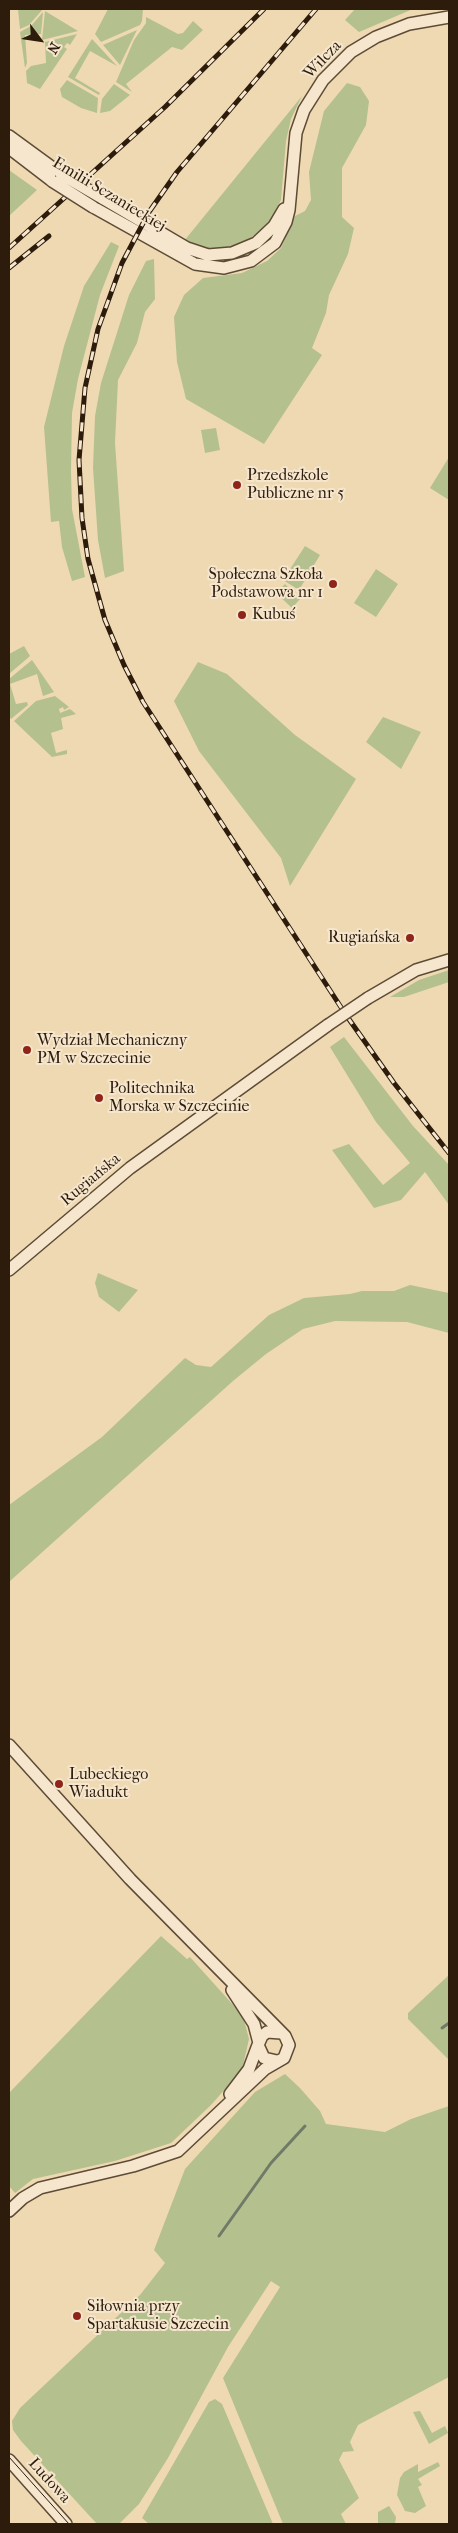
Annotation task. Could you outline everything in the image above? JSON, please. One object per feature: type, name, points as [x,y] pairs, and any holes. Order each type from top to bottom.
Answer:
[{"type":"street","name":"Wilcza","points":[[195,264],[213,268],[232,267],[251,261],[265,252],[278,238],[286,222],[293,147],[301,118],[318,88],[336,65],[368,41],[391,30],[422,21],[449,18]]},
{"type":"street","name":"Emilii Sczanieckiej","points":[[9,136],[56,178],[102,198],[191,250]]},
{"type":"street","name":"Emilii Sczanieckiej","points":[[9,148],[56,178],[93,206],[195,264]]},
{"type":"street","name":"Wilcza","points":[[191,250],[208,255],[226,254],[245,249],[260,241],[278,221],[290,188]]},
{"type":"street","name":"Rugiańska","points":[[9,1270],[130,1168],[328,1025],[368,998],[416,970],[449,960]]},
{"type":"street","points":[[9,1745],[125,1874],[208,1956],[288,2040],[288,2049],[285,2056],[277,2061],[186,2145],[170,2155],[45,2186],[26,2195],[9,2211]]},
{"type":"street","points":[[208,1956],[254,2024],[258,2044],[264,2058],[277,2061]]},
{"type":"street","points":[[201,2130],[246,2074],[258,2044],[267,2032],[281,2033]]},
{"type":"street","name":"Ludowa","points":[[9,2460],[66,2524]]},
{"type":"green space","points":[[18,9],[43,9],[29,25],[20,29]]},
{"type":"green space","points":[[108,9],[143,9],[142,21],[140,25],[101,42],[95,34]]},
{"type":"green space","points":[[355,9],[413,9],[359,32],[345,20]]},
{"type":"green space","points":[[45,11],[78,31],[42,40]]},
{"type":"green space","points":[[43,12],[41,34],[25,35],[27,63],[25,68],[20,32],[31,26]]},
{"type":"green space","points":[[146,17],[178,34],[183,33],[193,21],[203,30],[182,50],[172,47],[126,84],[132,92],[116,82],[134,40],[146,23]]},
{"type":"green space","points":[[137,30],[132,40],[120,65],[103,45]]},
{"type":"green space","points":[[77,34],[70,45],[67,43],[64,47],[67,49],[40,89],[27,83],[26,71],[31,66],[46,63],[45,42]]},
{"type":"green space","points":[[92,39],[117,66],[90,51],[75,78],[100,93],[99,95],[68,77]]},
{"type":"green space","points":[[67,80],[98,98],[97,113],[81,108],[62,97],[60,89]]},
{"type":"green space","points":[[347,83],[360,87],[369,101],[366,125],[342,168],[342,217],[354,228],[348,254],[329,295],[326,313],[312,348],[322,355],[264,444],[186,399],[177,362],[174,317],[184,295],[203,278],[242,273],[267,261],[281,248],[295,216],[305,211],[311,200],[309,172],[324,111]]},
{"type":"green space","points":[[114,84],[130,95],[110,111],[100,113],[102,99]]},
{"type":"green space","points":[[302,96],[291,119],[286,141],[281,200],[269,223],[248,240],[228,248],[208,249],[184,241]]},
{"type":"green space","points":[[9,170],[37,190],[9,216]]},
{"type":"green space","points":[[111,242],[119,246],[100,295],[78,379],[72,413],[72,509],[85,577],[72,581],[62,547],[59,521],[51,522],[44,427],[64,346],[84,286]]},
{"type":"green space","points":[[154,259],[155,299],[145,312],[137,343],[118,380],[115,443],[124,571],[105,578],[98,540],[93,468],[95,416],[101,383],[129,295],[146,261]]},
{"type":"green space","points":[[216,428],[220,450],[205,453],[201,430]]},
{"type":"green space","points":[[449,457],[449,500],[430,488]]},
{"type":"green space","points":[[305,546],[320,555],[299,590],[283,580]]},
{"type":"green space","points":[[376,569],[398,584],[376,617],[354,603]]},
{"type":"green space","points":[[285,584],[300,599],[292,608],[276,593]]},
{"type":"green space","points":[[24,646],[30,656],[9,674],[9,654]]},
{"type":"green space","points":[[32,660],[54,692],[43,696],[37,674],[10,684],[16,704],[27,702],[28,705],[11,719],[9,716],[9,679]]},
{"type":"green space","points":[[198,662],[227,674],[295,735],[356,779],[290,886],[281,858],[199,751],[174,701]]},
{"type":"green space","points":[[55,696],[69,707],[64,710],[63,707],[59,709],[60,713],[70,709],[76,714],[61,718],[63,729],[51,733],[56,753],[67,750],[67,754],[52,757],[14,721],[36,701]]},
{"type":"green space","points":[[383,717],[421,732],[401,769],[366,742]]},
{"type":"green space","points":[[449,970],[449,982],[404,997],[390,997],[419,980]]},
{"type":"green space","points":[[344,1037],[413,1126],[449,1165],[449,1205],[425,1172],[401,1200],[374,1208],[332,1150],[349,1144],[383,1185],[410,1163],[376,1122],[330,1047]]},
{"type":"green space","points":[[98,1273],[138,1290],[119,1312],[99,1297],[95,1283]]},
{"type":"green space","points":[[410,1285],[449,1293],[449,1333],[407,1322],[335,1321],[303,1329],[266,1354],[233,1381],[9,1582],[9,1505],[102,1437],[185,1358],[196,1365],[211,1367],[269,1315],[304,1298],[350,1294],[362,1291],[394,1291]]},
{"type":"green space","points":[[161,1936],[187,1959],[190,1957],[243,2016],[249,2039],[242,2070],[211,2105],[171,2143],[115,2161],[33,2179],[15,2193],[9,2186],[9,2093]]},
{"type":"green space","points":[[449,1975],[449,2060],[408,2019],[408,2013]]},
{"type":"green space","points":[[285,2074],[320,2111],[326,2124],[385,2132],[411,2119],[449,2106],[449,2377],[358,2425],[350,2442],[354,2451],[343,2452],[339,2460],[359,2498],[341,2514],[346,2524],[283,2524],[223,2378],[280,2287],[271,2281],[228,2347],[168,2458],[139,2504],[119,2524],[97,2524],[21,2441],[13,2430],[12,2421],[20,2408],[140,2295],[165,2263],[154,2250],[185,2169],[255,2092]]},
{"type":"green space","points":[[215,2399],[222,2404],[273,2524],[149,2524],[142,2518],[209,2402]]},
{"type":"green space","points":[[420,2411],[432,2433],[445,2426],[448,2433],[429,2444],[413,2412]]},
{"type":"green space","points":[[438,2462],[440,2466],[418,2479],[422,2485],[418,2487],[426,2506],[415,2513],[405,2511],[397,2495],[400,2478],[404,2472],[418,2464],[418,2472]]},
{"type":"green space","points":[[389,2506],[396,2517],[395,2524],[378,2524],[378,2512]]},
{"type":"waterway","points":[[442,2028],[449,2023]]},
{"type":"waterway","points":[[219,2236],[271,2163],[305,2126]]},
{"type":"tram line","points":[[9,2457],[69,2524]]},
{"type":"railway","points":[[9,248],[165,107],[264,9]]},
{"type":"railway","points":[[316,9],[177,172],[149,212],[122,263],[98,329],[85,388],[79,460],[82,518],[88,559],[105,620],[124,665],[143,702],[346,1015],[394,1083],[449,1153]]},
{"type":"railway","points":[[9,268],[49,236]]},
{"type":"place","name":"Przedszkole Publiczne nr 5","points":[[237,485]]},
{"type":"place","name":"Społeczna Szkoła Podstawowa nr 1","points":[[333,584]]},
{"type":"place","name":"Kubuś","points":[[242,615]]},
{"type":"place","name":"Rugiańska","points":[[410,938]]},
{"type":"place","name":"Wydział Mechaniczny PM w Szczecinie","points":[[27,1050]]},
{"type":"place","name":"Politechnika Morska w Szczecinie","points":[[99,1098]]},
{"type":"place","name":"Lubeckiego Wiadukt","points":[[59,1784]]},
{"type":"place","name":"Siłownia przy Spartakusie Szczecin","points":[[77,2316]]}]
